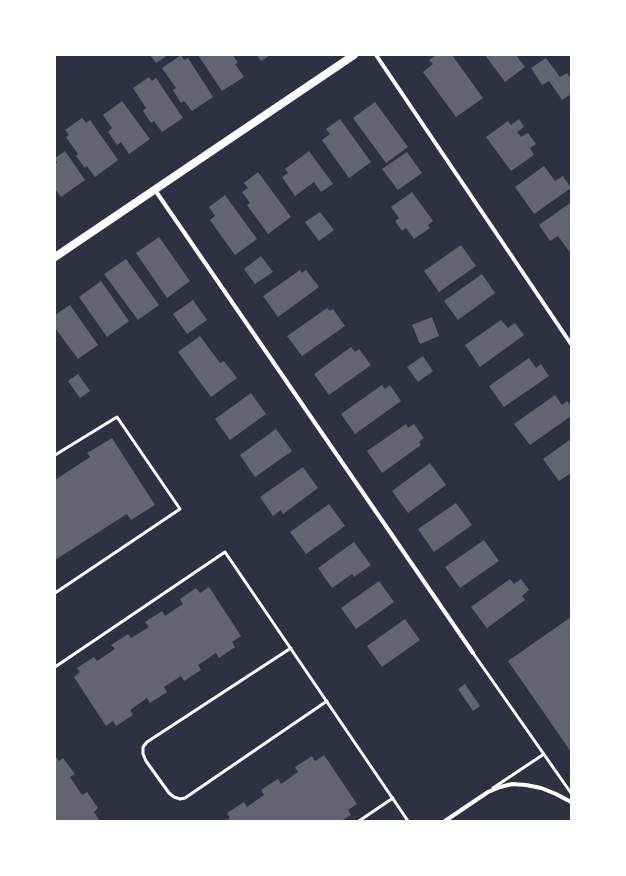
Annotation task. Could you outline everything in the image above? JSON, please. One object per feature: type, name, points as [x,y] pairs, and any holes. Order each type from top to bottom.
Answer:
[{"type":"main road","points":[[55,257],[354,55]]},
{"type":"street","points":[[376,55],[571,344]]},
{"type":"street","points":[[155,190],[474,653]]},
{"type":"street","points":[[445,821],[482,796],[500,787],[519,784],[548,790],[571,802]]},
{"type":"lane","points":[[55,455],[117,417],[180,508],[55,593]]},
{"type":"lane","points":[[55,667],[226,552],[408,821]]},
{"type":"lane","points":[[291,648],[147,742],[143,748],[143,754],[146,761],[169,793],[180,799],[185,798],[327,701]]},
{"type":"lane","points":[[474,653],[571,793]]},
{"type":"lane","points":[[482,796],[544,754]]},
{"type":"lane","points":[[359,821],[393,798]]},
{"type":"building","points":[[150,55],[168,55],[156,63]]},
{"type":"building","points":[[181,55],[184,60],[188,58],[213,97],[192,111],[184,101],[181,103],[173,90],[176,88],[162,68]]},
{"type":"building","points":[[198,55],[233,55],[238,63],[235,64],[244,77],[222,91]]},
{"type":"building","points":[[257,55],[270,55],[261,61]]},
{"type":"building","points":[[436,55],[452,55],[483,98],[456,117],[423,72],[433,64],[429,60]]},
{"type":"building","points":[[485,55],[516,55],[525,67],[505,82]]},
{"type":"building","points":[[546,58],[560,77],[567,73],[571,79],[571,94],[562,100],[549,81],[542,85],[531,68]]},
{"type":"building","points":[[149,77],[152,81],[156,78],[183,118],[162,132],[154,121],[151,123],[143,111],[146,108],[133,88]]},
{"type":"building","points":[[122,101],[150,139],[129,154],[121,142],[117,145],[108,132],[112,128],[103,115]]},
{"type":"building","points":[[375,102],[408,147],[386,163],[353,118]]},
{"type":"building","points":[[82,118],[86,123],[90,120],[118,160],[95,177],[87,166],[85,168],[76,156],[78,154],[66,137],[69,135],[65,130]]},
{"type":"building","points":[[340,119],[371,162],[349,178],[322,140],[330,134],[326,129]]},
{"type":"building","points":[[519,119],[524,127],[517,132],[521,137],[528,133],[536,144],[530,148],[534,155],[511,171],[486,137],[508,121],[511,125]]},
{"type":"building","points":[[65,151],[85,180],[61,197],[55,189],[55,164],[57,163],[55,158]]},
{"type":"building","points":[[309,151],[333,184],[321,192],[314,182],[295,196],[282,177],[288,173],[285,169]]},
{"type":"building","points":[[407,152],[422,173],[398,190],[382,169]]},
{"type":"building","points":[[544,166],[555,181],[563,176],[571,188],[534,214],[515,187]]},
{"type":"building","points":[[258,172],[291,217],[268,234],[247,205],[250,203],[242,192],[248,188],[244,183]]},
{"type":"building","points":[[412,192],[433,221],[428,225],[430,228],[414,239],[406,228],[402,231],[395,221],[399,218],[391,207]]},
{"type":"building","points":[[225,195],[257,239],[235,255],[210,220],[215,216],[209,207]]},
{"type":"building","points":[[570,203],[571,254],[558,236],[550,241],[539,225]]},
{"type":"building","points":[[320,212],[334,230],[319,241],[305,222]]},
{"type":"building","points":[[159,237],[190,281],[167,298],[136,253]]},
{"type":"building","points":[[461,245],[476,266],[439,292],[424,271]]},
{"type":"building","points":[[261,256],[273,272],[255,284],[244,269]]},
{"type":"building","points":[[126,259],[159,305],[138,320],[104,274]]},
{"type":"building","points":[[300,270],[302,273],[306,270],[319,287],[278,317],[263,296]]},
{"type":"building","points":[[482,274],[495,293],[458,320],[444,301]]},
{"type":"building","points":[[101,281],[129,321],[107,337],[79,297]]},
{"type":"building","points":[[193,300],[207,320],[187,334],[173,314]]},
{"type":"building","points":[[70,305],[98,345],[78,359],[55,328],[55,315]]},
{"type":"building","points":[[327,308],[330,311],[333,309],[345,326],[302,356],[287,336]]},
{"type":"building","points":[[432,317],[439,336],[420,344],[412,325]]},
{"type":"building","points":[[501,320],[508,328],[515,323],[524,335],[480,367],[465,345]]},
{"type":"building","points":[[200,336],[220,363],[224,361],[237,378],[211,397],[178,352]]},
{"type":"building","points":[[351,347],[355,352],[359,349],[371,365],[329,395],[314,374]]},
{"type":"building","points":[[423,356],[433,371],[418,382],[407,367]]},
{"type":"building","points":[[529,358],[536,368],[541,364],[549,376],[504,407],[489,386]]},
{"type":"building","points":[[78,374],[90,391],[80,398],[68,381]]},
{"type":"building","points":[[382,385],[385,389],[390,385],[401,401],[355,434],[341,414]]},
{"type":"building","points":[[251,393],[266,414],[230,440],[215,419]]},
{"type":"building","points":[[555,395],[562,405],[567,401],[571,406],[571,416],[530,445],[514,424]]},
{"type":"building","points":[[406,424],[408,428],[414,424],[424,438],[419,442],[421,445],[382,473],[367,451]]},
{"type":"building","points":[[276,429],[292,451],[255,477],[240,455]]},
{"type":"building","points":[[112,438],[155,505],[131,520],[127,514],[55,560],[55,480],[90,457],[87,453]]},
{"type":"building","points":[[571,439],[571,473],[559,481],[543,459]]},
{"type":"building","points":[[430,463],[446,485],[408,513],[392,491]]},
{"type":"building","points":[[303,467],[318,488],[283,514],[281,510],[273,516],[260,497]]},
{"type":"building","points":[[456,503],[472,525],[434,552],[418,529]]},
{"type":"building","points":[[329,504],[345,526],[306,554],[290,532]]},
{"type":"building","points":[[484,540],[499,561],[460,588],[445,567]]},
{"type":"building","points":[[354,542],[371,565],[354,577],[352,574],[332,588],[318,568]]},
{"type":"building","points":[[510,579],[514,584],[521,579],[529,590],[522,596],[525,600],[487,628],[471,607]]},
{"type":"building","points":[[379,581],[394,602],[356,629],[341,608]]},
{"type":"building","points":[[209,587],[241,636],[232,642],[235,647],[219,658],[216,653],[198,665],[201,670],[184,681],[181,676],[164,687],[167,692],[150,703],[147,698],[130,710],[133,715],[116,726],[113,721],[106,726],[74,677],[80,672],[77,668],[94,657],[97,661],[115,649],[111,645],[128,634],[131,638],[149,627],[145,622],[162,611],[165,616],[183,604],[180,599],[196,588],[200,593]]},
{"type":"building","points":[[571,617],[571,752],[508,661]]},
{"type":"building","points":[[405,619],[420,640],[382,667],[367,646]]},
{"type":"building","points":[[465,684],[480,706],[473,711],[458,689]]},
{"type":"building","points":[[55,755],[59,761],[63,758],[75,774],[70,777],[82,795],[87,792],[98,808],[94,812],[100,821],[55,821]]},
{"type":"building","points":[[324,755],[357,804],[348,810],[351,815],[341,821],[225,821],[230,818],[227,813],[244,802],[247,807],[264,795],[261,790],[278,779],[281,784],[298,772],[295,767],[312,756],[315,761]]}]
